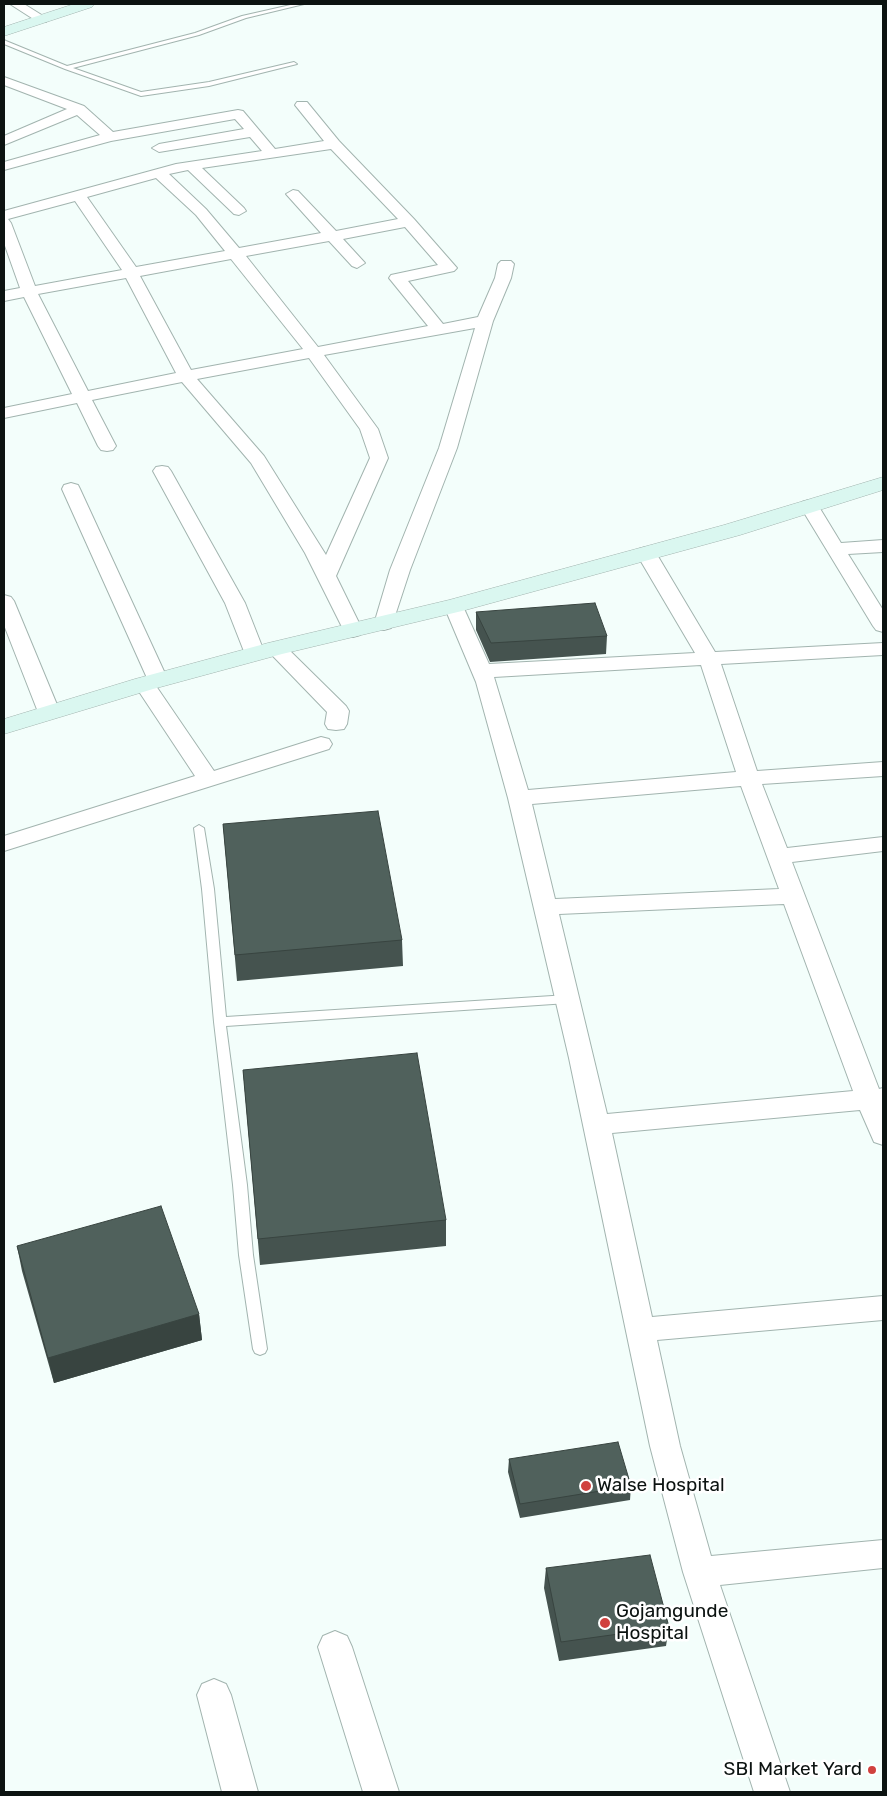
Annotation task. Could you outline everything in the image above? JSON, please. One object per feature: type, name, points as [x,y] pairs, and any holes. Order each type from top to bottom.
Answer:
[{"type":"street","points":[[16,4],[42,19]]},
{"type":"street","points":[[4,32],[87,4]]},
{"type":"street","points":[[6,84],[79,109],[110,137]]},
{"type":"street","points":[[302,105],[334,144],[409,222],[449,268],[397,278],[440,330]]},
{"type":"street","points":[[4,141],[79,109]]},
{"type":"street","points":[[4,166],[110,137],[238,114],[272,154]]},
{"type":"street","points":[[159,148],[253,132]]},
{"type":"street","points":[[107,446],[29,292],[5,216],[159,173],[192,166],[334,144]]},
{"type":"street","points":[[192,166],[239,211]]},
{"type":"street","points":[[159,173],[201,212],[236,253],[314,352],[369,429],[375,442],[378,458],[326,576]]},
{"type":"street","points":[[293,194],[357,263]]},
{"type":"street","points":[[78,195],[132,274],[186,376],[258,460],[315,553],[353,632]]},
{"type":"street","points":[[4,296],[409,222]]},
{"type":"street","points":[[384,624],[400,570],[448,448],[485,322],[503,278],[506,264]]},
{"type":"street","points":[[4,413],[186,376],[485,322]]},
{"type":"street","points":[[162,471],[235,603],[255,654]]},
{"type":"street","points":[[4,727],[151,682],[276,648],[353,632],[646,553],[883,483]]},
{"type":"street","points":[[71,490],[151,682],[209,780]]},
{"type":"street","points":[[808,506],[837,549],[883,626]]},
{"type":"street","points":[[837,549],[883,546]]},
{"type":"street","points":[[646,553],[710,659],[750,778],[793,896],[876,1099],[883,1136]]},
{"type":"street","points":[[4,601],[50,712]]},
{"type":"street","points":[[454,606],[481,671],[519,798],[568,999],[665,1446],[699,1572],[772,1792]]},
{"type":"street","points":[[276,648],[338,711],[336,724]]},
{"type":"street","points":[[481,671],[883,649]]},
{"type":"street","points":[[4,844],[321,744]]},
{"type":"street","points":[[519,798],[750,778],[883,769]]},
{"type":"street","points":[[779,856],[883,844]]},
{"type":"street","points":[[545,907],[793,896]]},
{"type":"street","points":[[596,1125],[876,1099]]},
{"type":"street","points":[[640,1330],[883,1308]]},
{"type":"street","points":[[699,1572],[883,1554]]},
{"type":"street","points":[[335,1647],[381,1792]]},
{"type":"street","points":[[214,1695],[240,1792]]},
{"type":"lane","points":[[67,68],[197,34],[244,17],[301,4]]},
{"type":"lane","points":[[4,42],[67,68],[141,94],[210,84],[294,64]]},
{"type":"lane","points":[[199,828],[208,889],[220,1022],[240,1185],[246,1255],[260,1349]]},
{"type":"lane","points":[[220,1022],[568,999]]},
{"type":"building","points":[[595,603],[607,636],[491,643],[476,612]]},
{"type":"building","points":[[378,811],[402,940],[235,955],[223,824]]},
{"type":"building","points":[[417,1053],[446,1220],[258,1239],[243,1070]]},
{"type":"building","points":[[161,1206],[199,1314],[48,1358],[17,1246]]},
{"type":"building","points":[[618,1442],[631,1486],[520,1504],[509,1459]]},
{"type":"building","points":[[650,1555],[669,1627],[561,1642],[546,1568]]},
{"type":"place","name":"Walse Hospital","points":[[586,1486]]},
{"type":"place","name":"Gojamgunde Hospital","points":[[605,1623]]},
{"type":"place","name":"SBI Market Yard","points":[[872,1770]]}]
